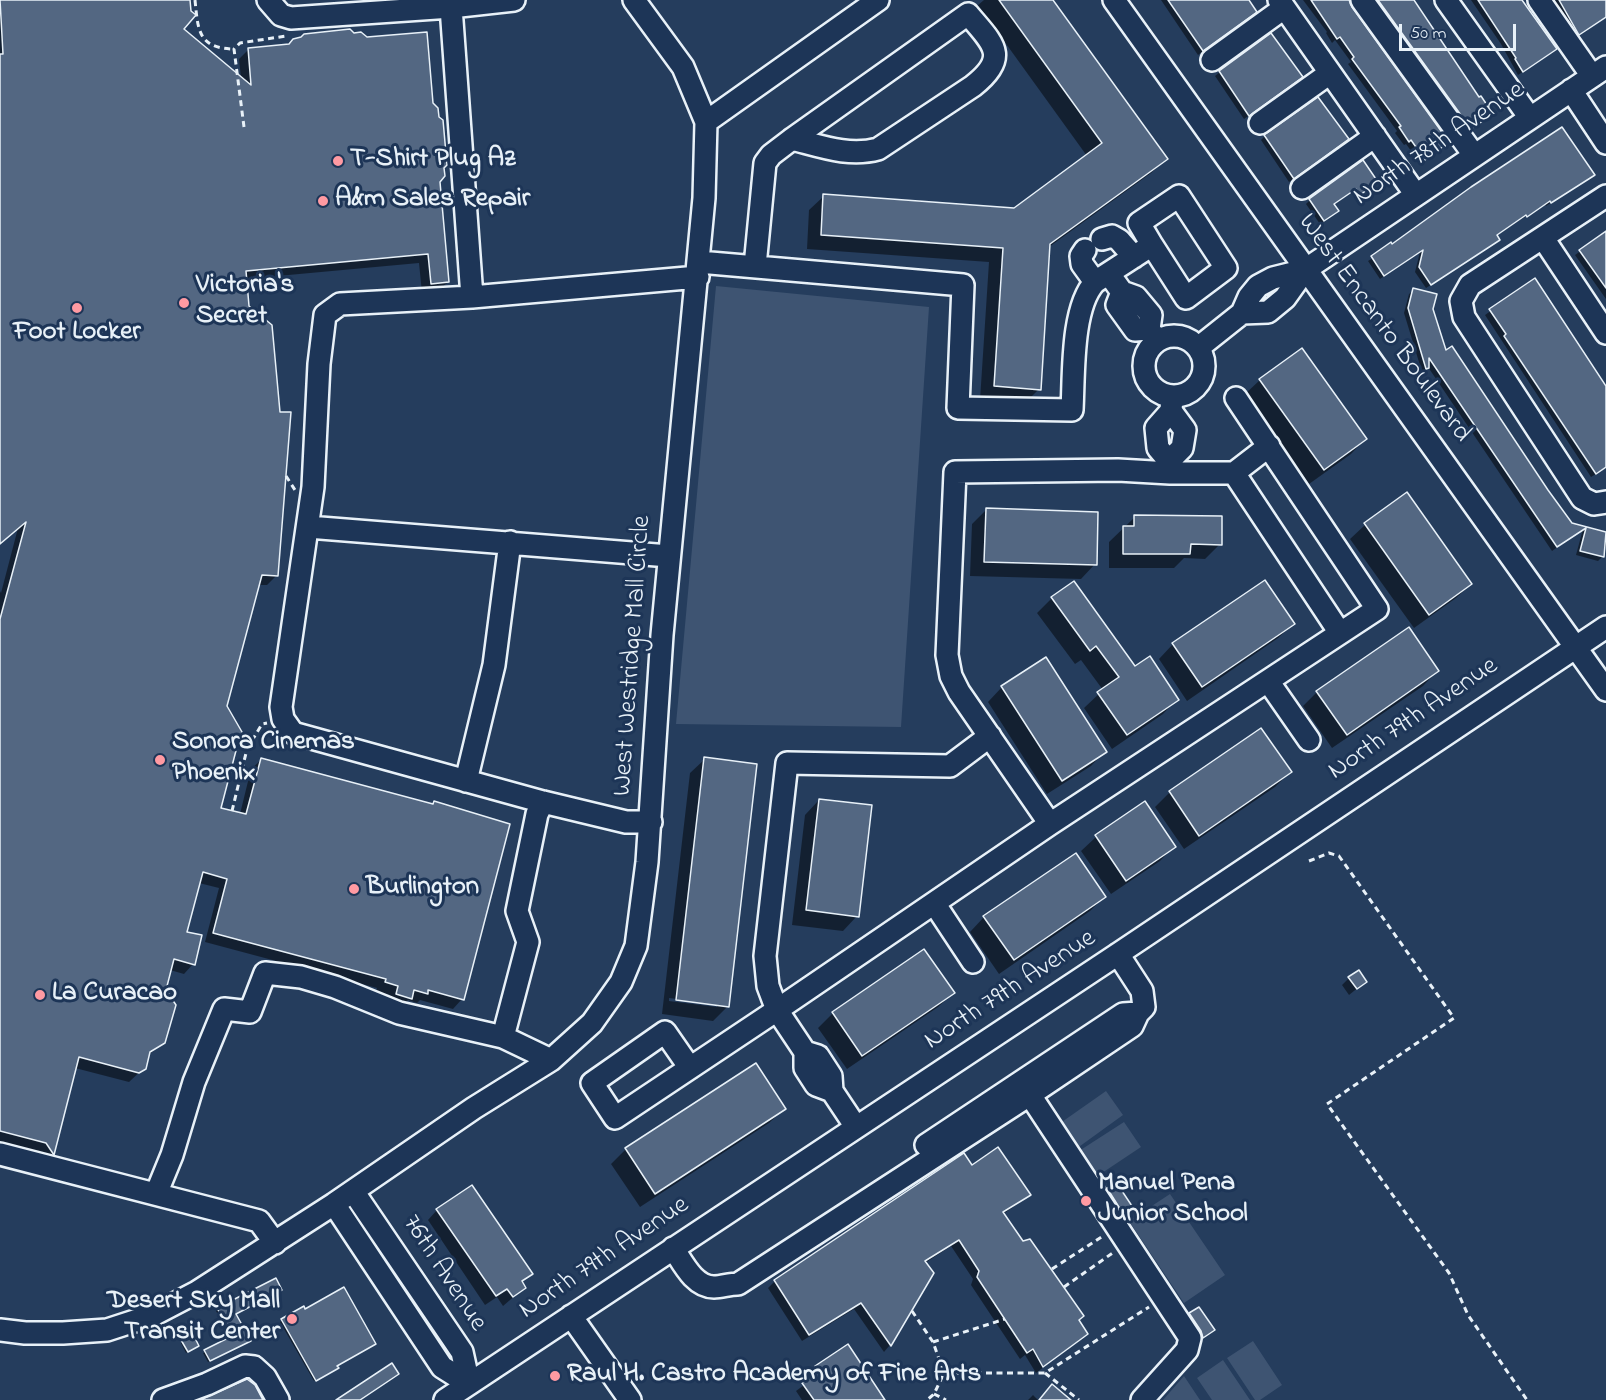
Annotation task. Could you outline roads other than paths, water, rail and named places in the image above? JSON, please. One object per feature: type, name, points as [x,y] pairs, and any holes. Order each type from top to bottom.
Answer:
[{"type":"street","points":[[268,0],[281,15],[291,18],[451,7],[514,0]]},
{"type":"street","name":"West Westridge Mall Circle","points":[[0,1330],[25,1333],[63,1333],[107,1330],[153,1314],[186,1298],[274,1243],[474,1108],[551,1060],[592,1023],[621,982],[636,946],[651,822],[659,675],[669,556],[704,198],[706,122],[683,67],[634,0]]},
{"type":"street","points":[[706,122],[878,0]]},
{"type":"street","name":"West Encanto Boulevard","points":[[1114,0],[1606,690]]},
{"type":"street","points":[[1362,0],[1474,155]]},
{"type":"street","points":[[1446,0],[1530,118]]},
{"type":"street","points":[[1539,0],[1599,71]]},
{"type":"street","points":[[1212,60],[1282,4],[1416,195]]},
{"type":"street","points":[[451,7],[472,297]]},
{"type":"street","points":[[755,266],[765,163],[771,155],[792,139],[968,14],[993,45],[992,65],[986,76],[878,149],[866,152],[843,152],[792,139]]},
{"type":"street","name":"North 78th Avenue","points":[[1305,270],[1599,71]]},
{"type":"street","points":[[1260,123],[1330,73]]},
{"type":"street","points":[[1571,90],[1606,143]]},
{"type":"street","points":[[1302,188],[1375,136]]},
{"type":"street","points":[[1179,196],[1226,267],[1186,298],[1152,245],[1139,224],[1179,196]]},
{"type":"street","points":[[1600,503],[1582,498],[1470,327],[1464,317],[1461,302],[1470,285],[1606,196]]},
{"type":"street","points":[[1134,257],[1119,240],[1112,236],[1093,245],[1081,256],[1082,264],[1122,291],[1118,305],[1135,330],[1153,335],[1185,338],[1198,348],[1203,360],[1200,380],[1194,388],[1171,403],[1156,428],[1158,448],[1169,467]]},
{"type":"street","points":[[1543,238],[1606,333]]},
{"type":"street","points":[[651,822],[626,822],[543,802],[293,733],[286,726],[281,716],[281,707],[313,487],[319,364],[325,315],[340,304],[472,297],[698,270],[755,266],[963,285],[958,408],[1072,410],[1078,324],[1089,289],[1152,245]]},
{"type":"street","points":[[1198,348],[1242,313],[1268,312],[1285,298],[1305,270]]},
{"type":"street","points":[[1153,335],[1145,356],[1145,376],[1150,384],[1157,391],[1166,395],[1171,403]]},
{"type":"street","points":[[690,1068],[1050,824],[1377,609],[1236,398]]},
{"type":"street","points":[[1050,824],[959,692],[951,676],[947,656],[955,472],[1118,470],[1169,467],[1234,473],[1269,446]]},
{"type":"street","points":[[1234,473],[1340,633]]},
{"type":"street","points":[[308,527],[669,556]]},
{"type":"street","points":[[466,781],[494,665],[510,542]]},
{"type":"street","name":"North 79th Avenue","points":[[445,1400],[1606,627]]},
{"type":"street","points":[[1268,681],[1309,740]]},
{"type":"street","points":[[856,1127],[832,1091],[816,1085],[805,1068],[805,1052],[777,1010],[768,986],[765,956],[787,763],[950,766],[990,736]]},
{"type":"street","points":[[503,1037],[528,942],[517,911],[537,814],[543,802]]},
{"type":"street","points":[[934,903],[973,962]]},
{"type":"street","points":[[673,1248],[692,1276],[704,1286],[738,1284],[1030,1095],[1132,1026],[1138,1013],[1144,1007],[1142,991],[1118,954]]},
{"type":"street","points":[[156,1194],[172,1155],[194,1082],[224,1009],[250,1012],[265,973],[301,977],[335,987],[399,1013],[503,1037],[551,1060]]},
{"type":"street","points":[[727,1284],[732,1274],[1114,1020],[1124,1014],[1138,1013]]},
{"type":"street","points":[[1030,1095],[1190,1338],[1187,1350],[1142,1400]]},
{"type":"street","points":[[0,1154],[259,1221],[274,1243]]},
{"type":"street","name":"76th Avenue","points":[[344,1197],[462,1352],[469,1384]]},
{"type":"street","points":[[571,1316],[630,1400]]},
{"type":"street","points":[[163,1400],[207,1384],[245,1366],[254,1367],[265,1377],[278,1400]]},
{"type":"place","name":"T-Shirt Plug Az","points":[[338,161]]},
{"type":"place","name":"A&m Sales Repair","points":[[323,201]]},
{"type":"place","name":"Victoria's Secret","points":[[184,303]]},
{"type":"place","name":"Foot Locker","points":[[77,308]]},
{"type":"place","name":"Sonora Cinemas Phoenix","points":[[160,760]]},
{"type":"place","name":"Burlington","points":[[354,889]]},
{"type":"place","name":"La Curacao","points":[[40,995]]},
{"type":"place","name":"Manuel Pena Junior School","points":[[1086,1201]]},
{"type":"place","name":"Desert Sky Mall Transit Center","points":[[292,1319]]},
{"type":"place","name":"Raul H. Castro Academy of Fine Arts","points":[[555,1376]]}]
